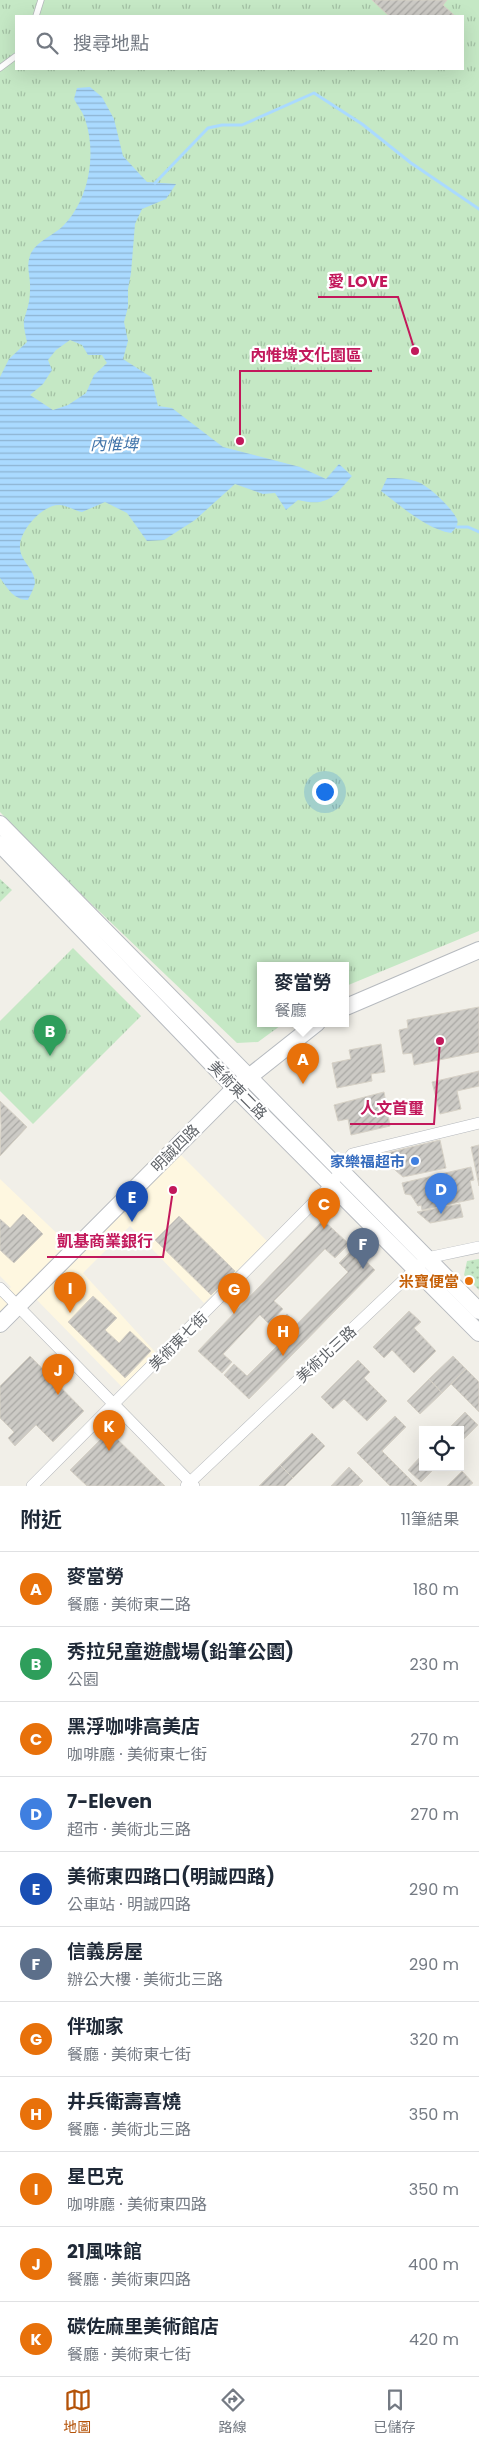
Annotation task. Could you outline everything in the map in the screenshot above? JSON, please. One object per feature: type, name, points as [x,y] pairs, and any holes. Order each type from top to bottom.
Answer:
[{"type":"street","name":"美術東二路","points":[[0,824],[340,1170],[479,1333]]},
{"type":"street","name":"美術東二路","points":[[0,844],[331,1185],[421,1264],[479,1311]]},
{"type":"street","points":[[349,1006],[479,950]]},
{"type":"street","name":"明誠四路","points":[[0,1324],[235,1088],[312,1027]]},
{"type":"street","name":"美術東七街","points":[[32,1486],[331,1185],[352,1154],[479,1123]]},
{"type":"street","points":[[421,1264],[479,1247]]},
{"type":"street","name":"美術北三路","points":[[190,1485],[421,1264]]},
{"type":"street","points":[[0,1288],[190,1485]]},
{"type":"lane","points":[[36,15],[41,0]]},
{"type":"lane","points":[[0,68],[15,57]]},
{"type":"shaded area","points":[[168,1142],[267,1241],[204,1303],[130,1226],[83,1273],[156,1353],[122,1387],[36,1299],[0,1334],[0,1297],[11,1287],[0,1276],[0,1179],[68,1244]]},
{"type":"green space","points":[[0,0],[479,0],[479,931],[349,985],[349,962],[257,962],[257,1027],[279,1027],[258,1042],[237,1043],[56,870],[0,812]]},
{"type":"green space","points":[[0,879],[12,890],[0,902]]},
{"type":"green space","points":[[73,948],[141,1016],[33,1124],[0,1091],[0,1021]]},
{"type":"green space","points":[[479,1259],[479,1290],[464,1275],[467,1261]]},
{"type":"water","name":"內惟埤","points":[[90,87],[102,97],[114,119],[123,156],[147,182],[176,184],[166,199],[142,209],[135,224],[128,289],[128,307],[124,322],[128,341],[123,359],[151,377],[158,406],[172,408],[223,447],[300,467],[326,479],[339,464],[352,476],[329,499],[316,502],[298,500],[286,510],[275,493],[263,494],[235,484],[195,520],[164,540],[147,541],[127,513],[105,502],[82,512],[62,505],[53,506],[40,513],[34,519],[21,540],[20,551],[32,572],[35,582],[28,600],[23,600],[15,596],[0,578],[0,377],[9,359],[27,342],[24,322],[29,299],[28,263],[31,253],[42,241],[63,226],[72,215],[85,190],[90,161],[89,133],[83,114],[74,99],[77,88]],"holes":[[[70,340],[82,345],[88,355],[102,355],[107,363],[94,375],[86,393],[68,405],[53,410],[30,395],[43,384],[52,370],[48,360],[56,350]]]},
{"type":"water","points":[[387,478],[402,478],[418,482],[428,488],[454,514],[457,519],[455,528],[451,533],[442,531],[423,522],[405,510],[381,491]]},
{"type":"building","points":[[372,0],[447,0],[443,5],[454,15],[388,15]]},
{"type":"building","points":[[479,1007],[479,1052],[414,1065],[412,1053],[403,1054],[399,1030],[408,1028],[407,1020]]},
{"type":"building","points":[[381,1044],[385,1072],[371,1074],[372,1081],[337,1088],[332,1063],[351,1059],[349,1050]]},
{"type":"building","points":[[479,1071],[479,1086],[457,1091],[461,1109],[440,1114],[432,1082]]},
{"type":"building","points":[[384,1092],[390,1126],[351,1135],[348,1119],[338,1121],[334,1105]]},
{"type":"building","points":[[0,1101],[27,1127],[0,1156],[1,1126]]},
{"type":"building","name":"家樂福超市","points":[[440,1140],[446,1168],[403,1177],[378,1155]]},
{"type":"building","points":[[479,1145],[479,1186],[471,1147]]},
{"type":"building","points":[[471,1167],[474,1180],[470,1181],[474,1199],[422,1210],[421,1205],[418,1206],[411,1195],[405,1194],[402,1183]]},
{"type":"building","points":[[460,1204],[463,1217],[430,1223],[417,1212]]},
{"type":"building","points":[[23,1214],[43,1234],[14,1263],[0,1250],[0,1219],[10,1228]]},
{"type":"building","points":[[179,1216],[235,1271],[211,1295],[155,1240]]},
{"type":"building","points":[[323,1220],[349,1244],[335,1258],[325,1249],[274,1301],[283,1309],[269,1324],[260,1315],[223,1354],[232,1362],[222,1373],[198,1351]]},
{"type":"building","points":[[353,1249],[375,1270],[249,1399],[224,1375],[234,1364],[247,1376],[285,1338],[274,1327],[287,1314],[297,1324],[348,1272],[339,1263]]},
{"type":"building","points":[[93,1296],[117,1318],[105,1330],[119,1343],[130,1331],[151,1351],[125,1378],[68,1322]]},
{"type":"building","points":[[409,1311],[421,1322],[414,1328],[436,1351],[414,1373],[392,1350],[384,1358],[373,1347]]},
{"type":"building","points":[[30,1356],[84,1411],[53,1442],[36,1425],[15,1446],[8,1438],[14,1432],[0,1418],[0,1386]]},
{"type":"building","points":[[453,1356],[466,1369],[442,1393],[429,1379]]},
{"type":"building","points":[[358,1360],[370,1372],[364,1378],[387,1401],[367,1421],[344,1399],[333,1409],[321,1397]]},
{"type":"building","points":[[466,1369],[479,1382],[479,1412],[451,1384]]},
{"type":"building","points":[[429,1379],[442,1393],[420,1414],[407,1401]]},
{"type":"building","points":[[465,1412],[478,1425],[464,1439],[464,1426],[451,1426]]},
{"type":"building","points":[[395,1416],[406,1427],[382,1451],[417,1486],[390,1486],[357,1453]]},
{"type":"building","points":[[109,1431],[165,1486],[87,1486],[70,1470]]},
{"type":"building","points":[[312,1433],[325,1446],[293,1478],[280,1465]]},
{"type":"building","points":[[419,1458],[419,1471],[432,1471],[421,1482],[408,1470]]},
{"type":"building","points":[[280,1465],[293,1478],[285,1486],[259,1486]]},
{"type":"building","points":[[349,1467],[363,1481],[358,1486],[331,1486]]},
{"type":"building","points":[[462,1471],[473,1483],[469,1486],[447,1486]]},
{"type":"waterway","points":[[155,183],[208,128],[222,125],[242,125],[314,93],[362,124],[411,163],[479,209]]},
{"type":"waterway","points":[[457,527],[468,527],[479,532]]},
{"type":"place","name":"愛 LOVE","points":[[415,351]]},
{"type":"place","name":"內惟埤文化園區","points":[[240,441]]},
{"type":"place","name":"人文首璽","points":[[440,1041]]},
{"type":"place","name":"秀拉兒童遊戲場(鉛筆公園)","points":[[50,1056]]},
{"type":"place","name":"麥當勞","points":[[303,1084]]},
{"type":"place","name":"家樂福超市","points":[[415,1161]]},
{"type":"place","name":"凱基商業銀行","points":[[173,1190]]},
{"type":"place","name":"7-Eleven","points":[[441,1214]]},
{"type":"place","name":"美術東四路口(明誠四路)","points":[[132,1222]]},
{"type":"place","name":"黑浮咖啡高美店","points":[[324,1229]]},
{"type":"place","name":"信義房屋","points":[[363,1269]]},
{"type":"place","name":"米寶便當","points":[[469,1281]]},
{"type":"place","name":"星巴克","points":[[70,1313]]},
{"type":"place","name":"伴珈家","points":[[234,1314]]},
{"type":"place","name":"井兵衛壽喜燒","points":[[283,1356]]},
{"type":"place","name":"21風味館","points":[[58,1395]]},
{"type":"place","name":"碳佐麻里美術館店","points":[[109,1451]]}]
